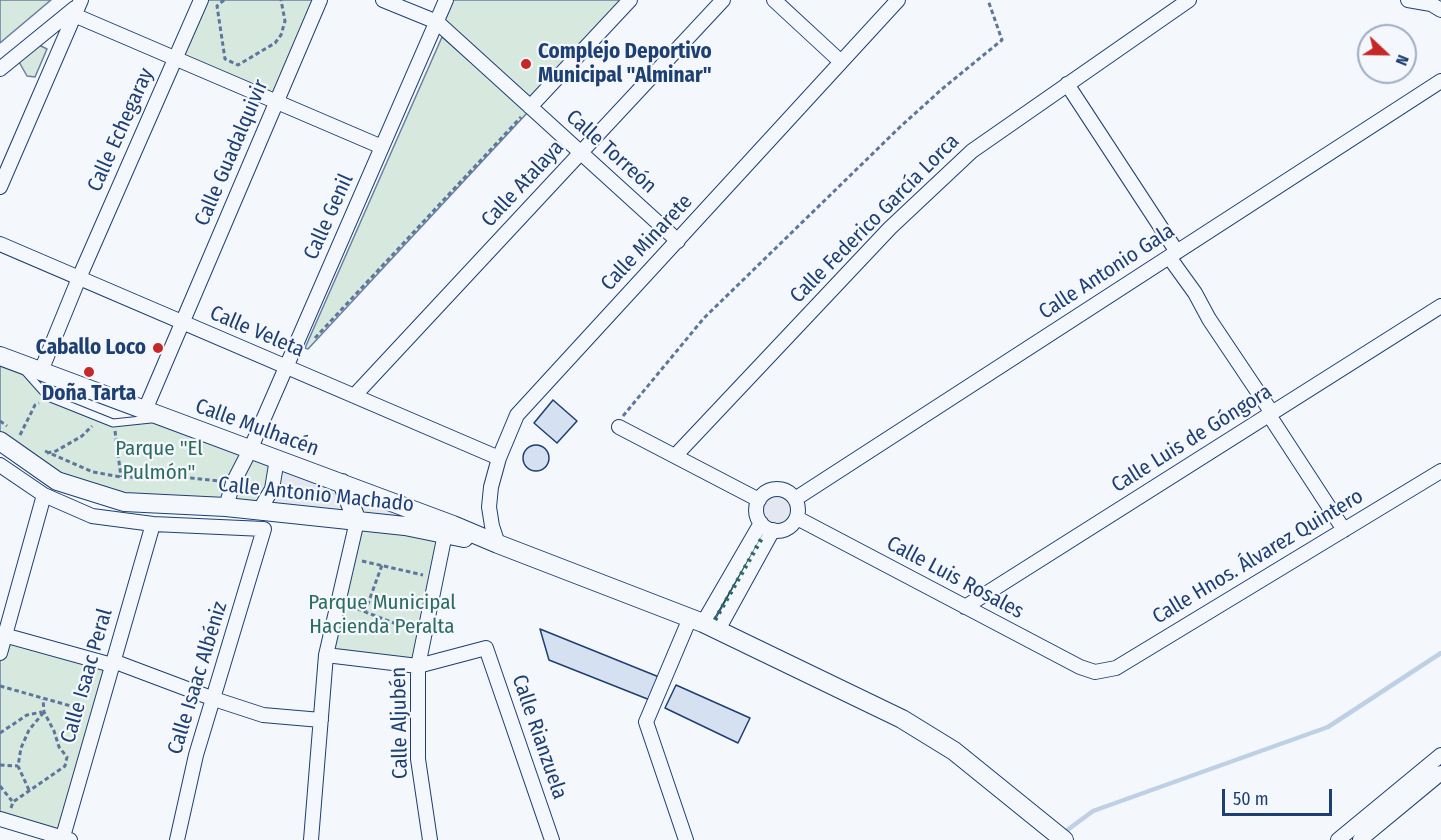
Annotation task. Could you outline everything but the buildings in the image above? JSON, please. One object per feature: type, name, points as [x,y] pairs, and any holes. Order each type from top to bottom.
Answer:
[{"type":"street","name":"Calle Echegaray","points":[[41,371],[79,278],[201,0]]},
{"type":"street","name":"Calle Guadalquivir","points":[[145,411],[320,0]]},
{"type":"street","name":"Calle Torreón","points":[[383,0],[436,22],[678,241]]},
{"type":"street","name":"Calle Genil","points":[[235,527],[232,508],[233,483],[250,450],[446,0]]},
{"type":"street","points":[[530,107],[630,0]]},
{"type":"street","name":"Calle Atalaya","points":[[354,396],[723,0]]},
{"type":"street","points":[[774,0],[841,62]]},
{"type":"street","name":"Calle Minarete","points":[[498,544],[489,507],[491,487],[499,458],[517,415],[898,0]]},
{"type":"street","name":"Calle Federico García Lorca","points":[[675,456],[890,228],[972,151],[1189,0]]},
{"type":"street","points":[[1408,0],[1431,4],[1441,10]]},
{"type":"street","points":[[78,7],[176,57],[382,147]]},
{"type":"street","points":[[0,69],[78,7]]},
{"type":"street","points":[[0,187],[78,7]]},
{"type":"street","name":"Calle Antonio Gala","points":[[795,499],[1441,81]]},
{"type":"street","points":[[1067,84],[1173,254],[1209,319],[1344,530]]},
{"type":"street","name":"Calle Veleta","points":[[0,244],[499,458]]},
{"type":"street","name":"Calle Luis de Góngora","points":[[965,607],[1441,306]]},
{"type":"street","name":"Calle Mulhacén","points":[[8,359],[342,483],[498,544]]},
{"type":"street","points":[[619,427],[759,500]]},
{"type":"street","name":"Calle Antonio Machado","points":[[0,441],[31,452],[57,481],[124,502],[232,508],[405,526],[498,544]]},
{"type":"street","points":[[259,511],[272,489],[277,459]]},
{"type":"street","name":"Calle Antonio Machado","points":[[0,465],[44,495],[92,516],[153,524],[264,529]]},
{"type":"street","name":"Calle Hnos. Álvarez Quintero","points":[[1095,672],[1116,668],[1441,471]]},
{"type":"street","points":[[311,840],[326,654],[357,521],[342,483]]},
{"type":"street","points":[[780,489],[791,494],[798,505],[797,518],[787,528],[767,527],[757,512],[759,500],[768,491],[780,489]]},
{"type":"street","points":[[0,654],[3,635],[44,495]]},
{"type":"street","name":"Calle Luis Rosales","points":[[797,518],[1080,667],[1095,672]]},
{"type":"street","name":"Calle Isaac Peral","points":[[65,839],[112,663],[153,524]]},
{"type":"street","points":[[686,840],[646,722],[704,624],[767,527]]},
{"type":"street","name":"Calle Isaac Albéniz","points":[[177,840],[196,755],[264,529]]},
{"type":"street","name":"Calle Aljubén","points":[[430,840],[418,759],[418,666],[445,534]]},
{"type":"street","points":[[498,544],[704,624],[902,719],[954,751],[1064,840]]},
{"type":"street","points":[[3,635],[112,663],[263,715],[321,720]]},
{"type":"street","name":"Calle Rianzuela","points":[[418,666],[486,648],[552,840]]},
{"type":"street","points":[[326,654],[418,666]]},
{"type":"street","points":[[1338,840],[1441,755]]},
{"type":"street","points":[[1360,840],[1441,774]]},
{"type":"street","points":[[4,820],[65,839]]},
{"type":"lane","points":[[8,359],[48,398],[99,418],[113,423],[163,417]]},
{"type":"path","points":[[224,0],[217,6],[225,58],[238,65],[275,43],[285,21],[280,0]]},
{"type":"path","points":[[619,427],[615,424],[704,318],[900,127],[1002,40],[988,0]]},
{"type":"path","points":[[310,343],[530,107]]},
{"type":"path","points":[[0,421],[21,435],[35,405],[48,398]]},
{"type":"path","points":[[31,452],[56,451],[82,436],[99,418]]},
{"type":"path","points":[[113,423],[121,477]]},
{"type":"path","points":[[31,452],[47,453],[93,472],[121,477],[191,478],[233,483]]},
{"type":"path","points":[[348,558],[436,578]]},
{"type":"path","points":[[365,612],[382,565]]},
{"type":"path","points":[[338,602],[424,635]]},
{"type":"path","points":[[0,686],[98,714]]},
{"type":"path","points":[[4,820],[13,802],[65,766],[67,757],[59,747],[44,712],[43,699]]},
{"type":"path","points":[[0,733],[27,715],[44,712]]},
{"type":"path","points":[[29,791],[18,766],[21,748],[29,730],[44,712]]},
{"type":"path","points":[[0,765],[18,766]]},
{"type":"path","points":[[0,786],[13,802]]},
{"type":"green space","points":[[0,0],[51,0],[0,43]]},
{"type":"green space","points":[[201,0],[320,0],[276,102],[176,57]]},
{"type":"green space","name":"Complejo Deportivo Municipal \"Alminar\"","points":[[446,0],[630,0],[530,107],[437,22]]},
{"type":"green space","points":[[442,37],[528,112],[308,349],[305,348]]},
{"type":"green space","points":[[39,45],[47,49],[35,77],[27,76],[19,62]]},
{"type":"green space","name":"Parque \"El Pulmón\"","points":[[0,356],[16,362],[48,397],[113,423],[163,417],[277,459],[259,511],[124,502],[57,481],[0,441]]},
{"type":"green space","name":"Parque Municipal Hacienda Peralta","points":[[357,521],[445,534],[418,666],[326,655]]},
{"type":"green space","points":[[5,636],[112,665],[63,838],[0,819],[0,654]]},
{"type":"shaded area","points":[[277,459],[453,525],[259,511]]},
{"type":"shaded area","points":[[778,493],[789,498],[794,509],[789,520],[778,525],[767,520],[762,509],[767,498]]},
{"type":"waterway","points":[[1062,834],[1093,811],[1328,727],[1441,653]]},
{"type":"hedge","points":[[715,620],[763,536]]},
{"type":"place","name":"Complejo Deportivo Municipal \"Alminar\"","points":[[526,64]]},
{"type":"place","name":"Caballo Loco","points":[[158,348]]},
{"type":"place","name":"Doña Tarta","points":[[89,372]]}]
